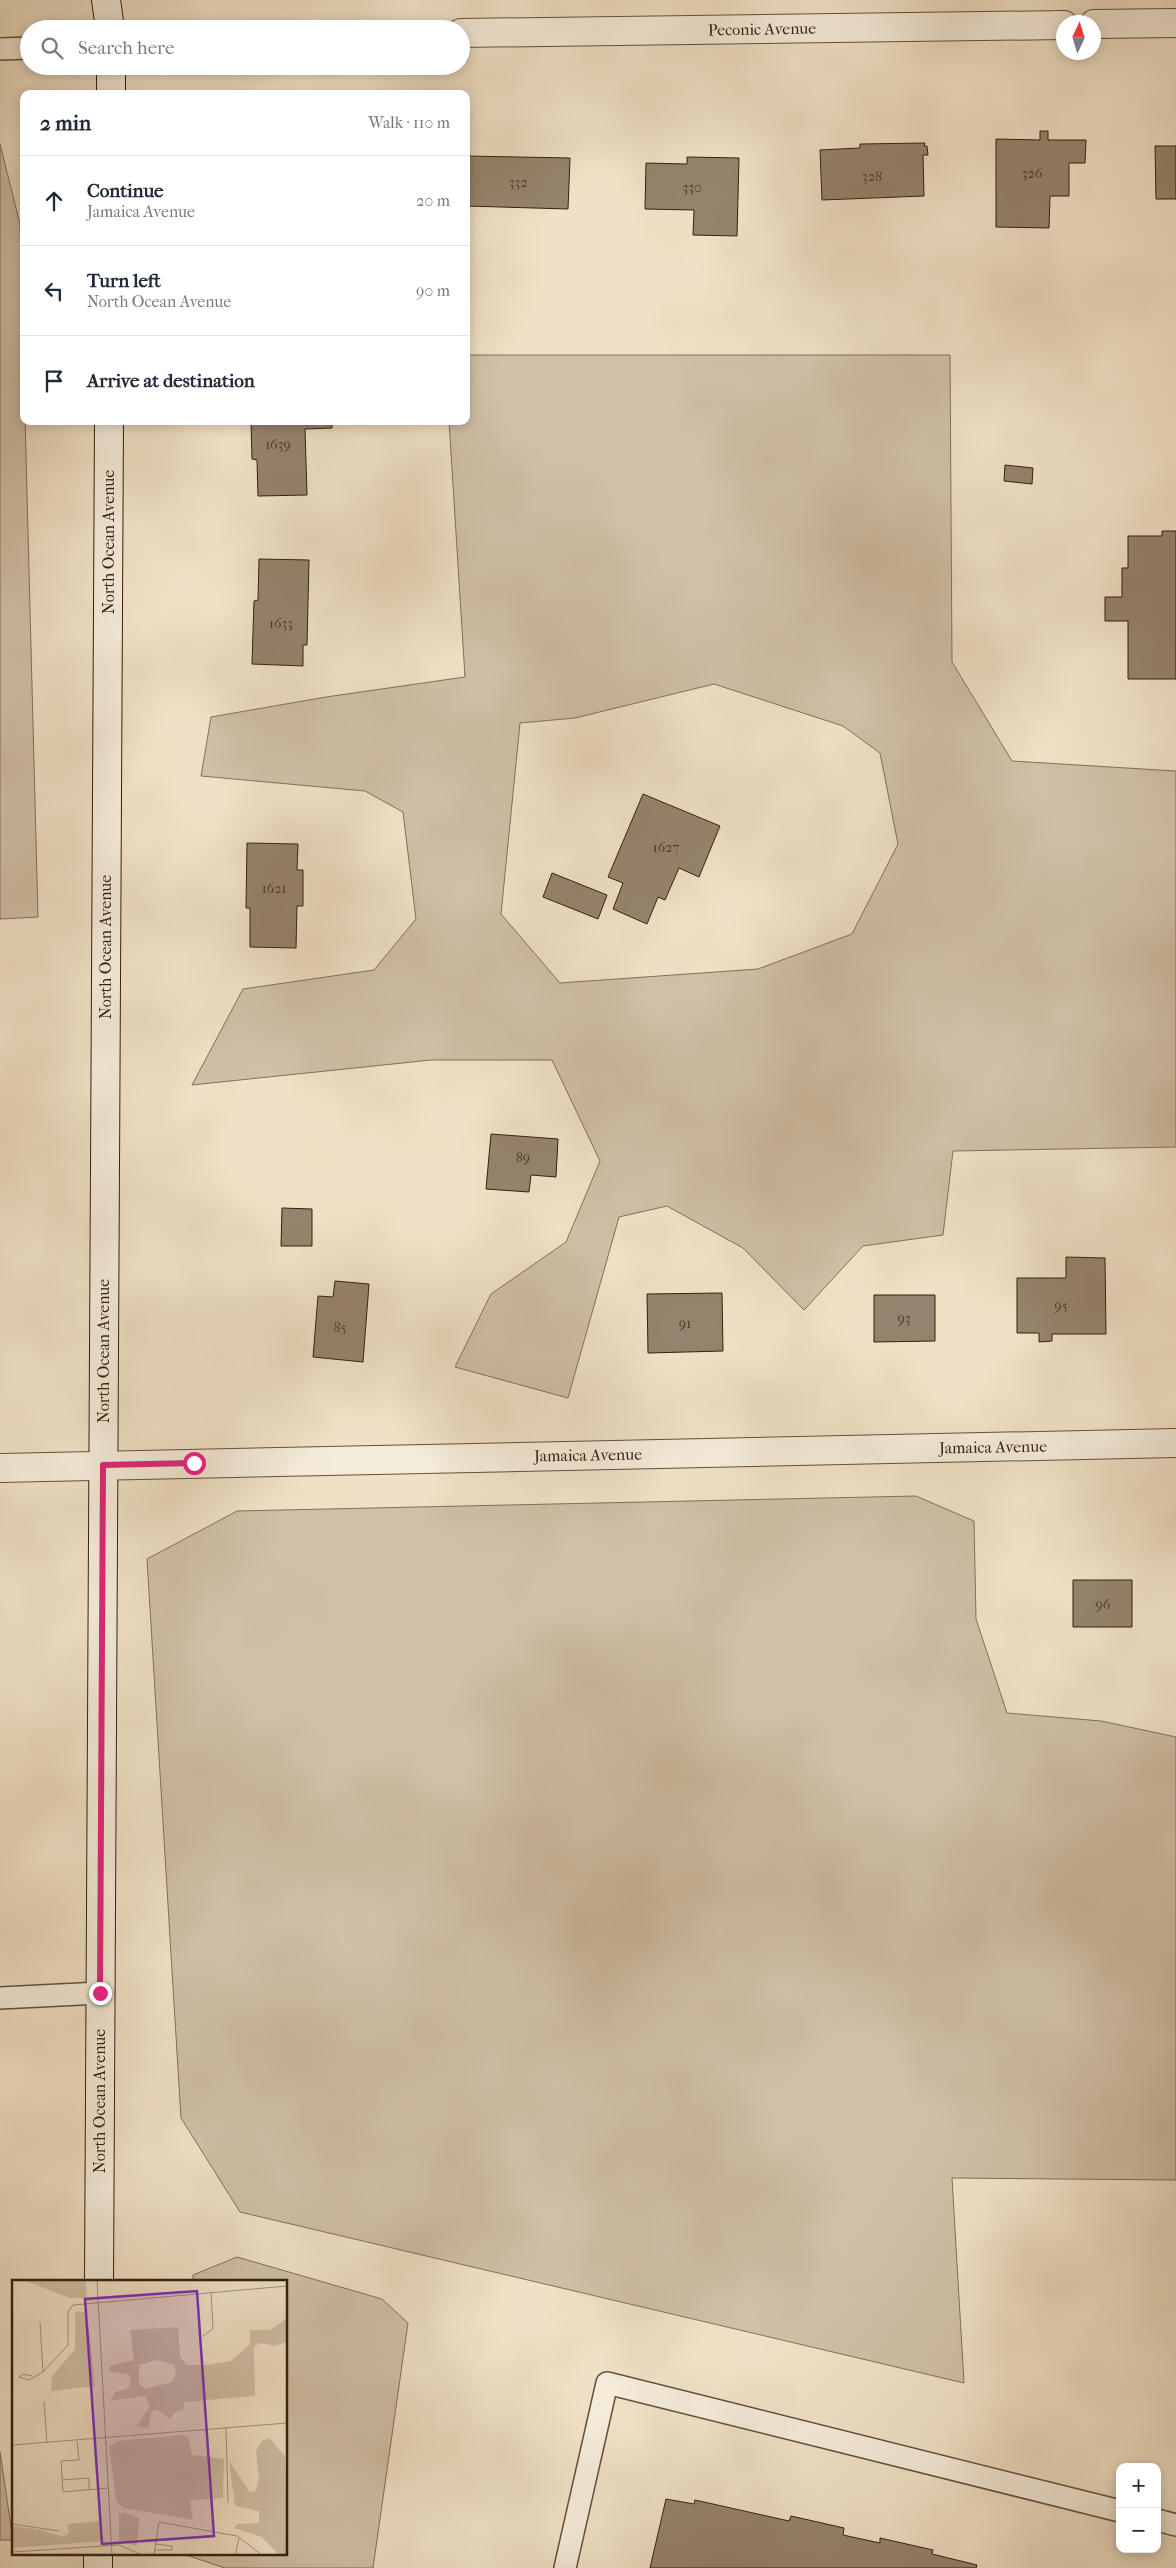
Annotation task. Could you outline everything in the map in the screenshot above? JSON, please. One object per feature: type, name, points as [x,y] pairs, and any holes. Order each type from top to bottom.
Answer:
[{"type":"main road","points":[[106,0],[109,20]]},
{"type":"main road","points":[[113,20],[117,0]]},
{"type":"main road","points":[[1101,24],[1176,23]]},
{"type":"main road","name":"Peconic Avenue","points":[[470,33],[1056,25]]},
{"type":"main road","points":[[111,75],[111,90]]},
{"type":"main road","name":"North Ocean Avenue","points":[[98,2280],[109,425]]},
{"type":"main road","name":"Jamaica Avenue","points":[[0,1468],[1176,1443]]},
{"type":"lane","points":[[0,49],[20,48]]},
{"type":"lane","points":[[0,1998],[100,1993]]},
{"type":"lane","points":[[566,2568],[608,2383],[1116,2510]]},
{"type":"lane","points":[[1161,2521],[1176,2525]]},
{"type":"shaded area","points":[[0,144],[20,224],[20,425],[25,425],[38,917],[0,919]]},
{"type":"shaded area","points":[[470,355],[950,355],[952,662],[1012,761],[1176,771],[1176,1147],[953,1151],[943,1235],[863,1246],[804,1310],[743,1248],[667,1206],[619,1217],[568,1398],[455,1367],[491,1294],[566,1242],[600,1161],[552,1060],[431,1060],[192,1085],[243,989],[374,970],[416,919],[403,812],[365,791],[201,776],[211,717],[326,697],[465,677],[449,425],[470,425]],"holes":[[[714,684],[843,726],[880,753],[898,844],[852,934],[758,969],[560,983],[501,914],[520,723],[575,718]]]},
{"type":"shaded area","points":[[916,1496],[974,1521],[976,1619],[1007,1713],[1101,1721],[1176,1737],[1176,2180],[952,2178],[964,2383],[240,2212],[181,2118],[147,1559],[237,1511]]},
{"type":"shaded area","points":[[237,2257],[382,2299],[408,2323],[373,2568],[225,2568],[189,2556],[288,2556],[288,2280],[193,2280],[193,2275]]},
{"type":"shaded area","points":[[0,2452],[12,2540],[0,2540]]},
{"type":"building","points":[[1040,131],[1048,131],[1048,140],[1086,140],[1085,163],[1069,163],[1069,196],[1050,196],[1049,228],[996,227],[996,139],[1040,140]]},
{"type":"building","points":[[925,143],[924,146],[927,146],[928,155],[923,155],[924,196],[822,200],[820,150],[860,148],[860,144]]},
{"type":"building","points":[[1155,146],[1176,146],[1176,199],[1156,199]]},
{"type":"building","points":[[470,156],[570,158],[568,209],[470,206]]},
{"type":"building","points":[[687,157],[739,158],[737,236],[693,235],[694,210],[645,209],[646,163],[687,164]]},
{"type":"building","points":[[251,425],[332,425],[332,428],[305,429],[307,495],[258,496],[257,460],[252,459]]},
{"type":"building","points":[[1005,465],[1033,468],[1032,484],[1004,481]]},
{"type":"building","points":[[1162,531],[1176,531],[1176,679],[1128,679],[1128,621],[1105,621],[1105,597],[1122,597],[1122,568],[1128,568],[1128,536],[1162,536]]},
{"type":"building","points":[[259,559],[309,560],[307,645],[303,645],[303,666],[252,664],[254,601],[258,600]]},
{"type":"building","points":[[643,794],[720,826],[699,877],[679,868],[665,900],[658,897],[647,924],[613,909],[623,883],[608,877]]},
{"type":"building","points":[[247,843],[298,844],[297,870],[303,870],[303,906],[297,906],[296,948],[250,947],[250,908],[246,908]]},
{"type":"building","points":[[552,873],[607,895],[598,919],[543,897]]},
{"type":"building","points":[[491,1134],[558,1139],[556,1177],[531,1175],[529,1192],[486,1189]]},
{"type":"building","points":[[282,1208],[312,1209],[312,1246],[281,1246]]},
{"type":"building","points":[[1066,1257],[1105,1258],[1106,1334],[1052,1334],[1052,1341],[1039,1342],[1039,1333],[1017,1333],[1017,1278],[1066,1278]]},
{"type":"building","points":[[335,1281],[369,1284],[363,1362],[313,1357],[318,1296],[333,1297]]},
{"type":"building","points":[[722,1293],[723,1351],[648,1353],[647,1294]]},
{"type":"building","points":[[874,1295],[935,1295],[935,1341],[874,1342]]},
{"type":"building","points":[[1073,1580],[1132,1580],[1132,1627],[1073,1627]]},
{"type":"building","points":[[666,2499],[694,2504],[695,2500],[789,2521],[791,2516],[844,2528],[843,2535],[880,2543],[880,2538],[933,2550],[932,2554],[977,2565],[976,2568],[650,2568]]},
{"type":"route","points":[[100,1993],[103,1465],[194,1463]]}]
